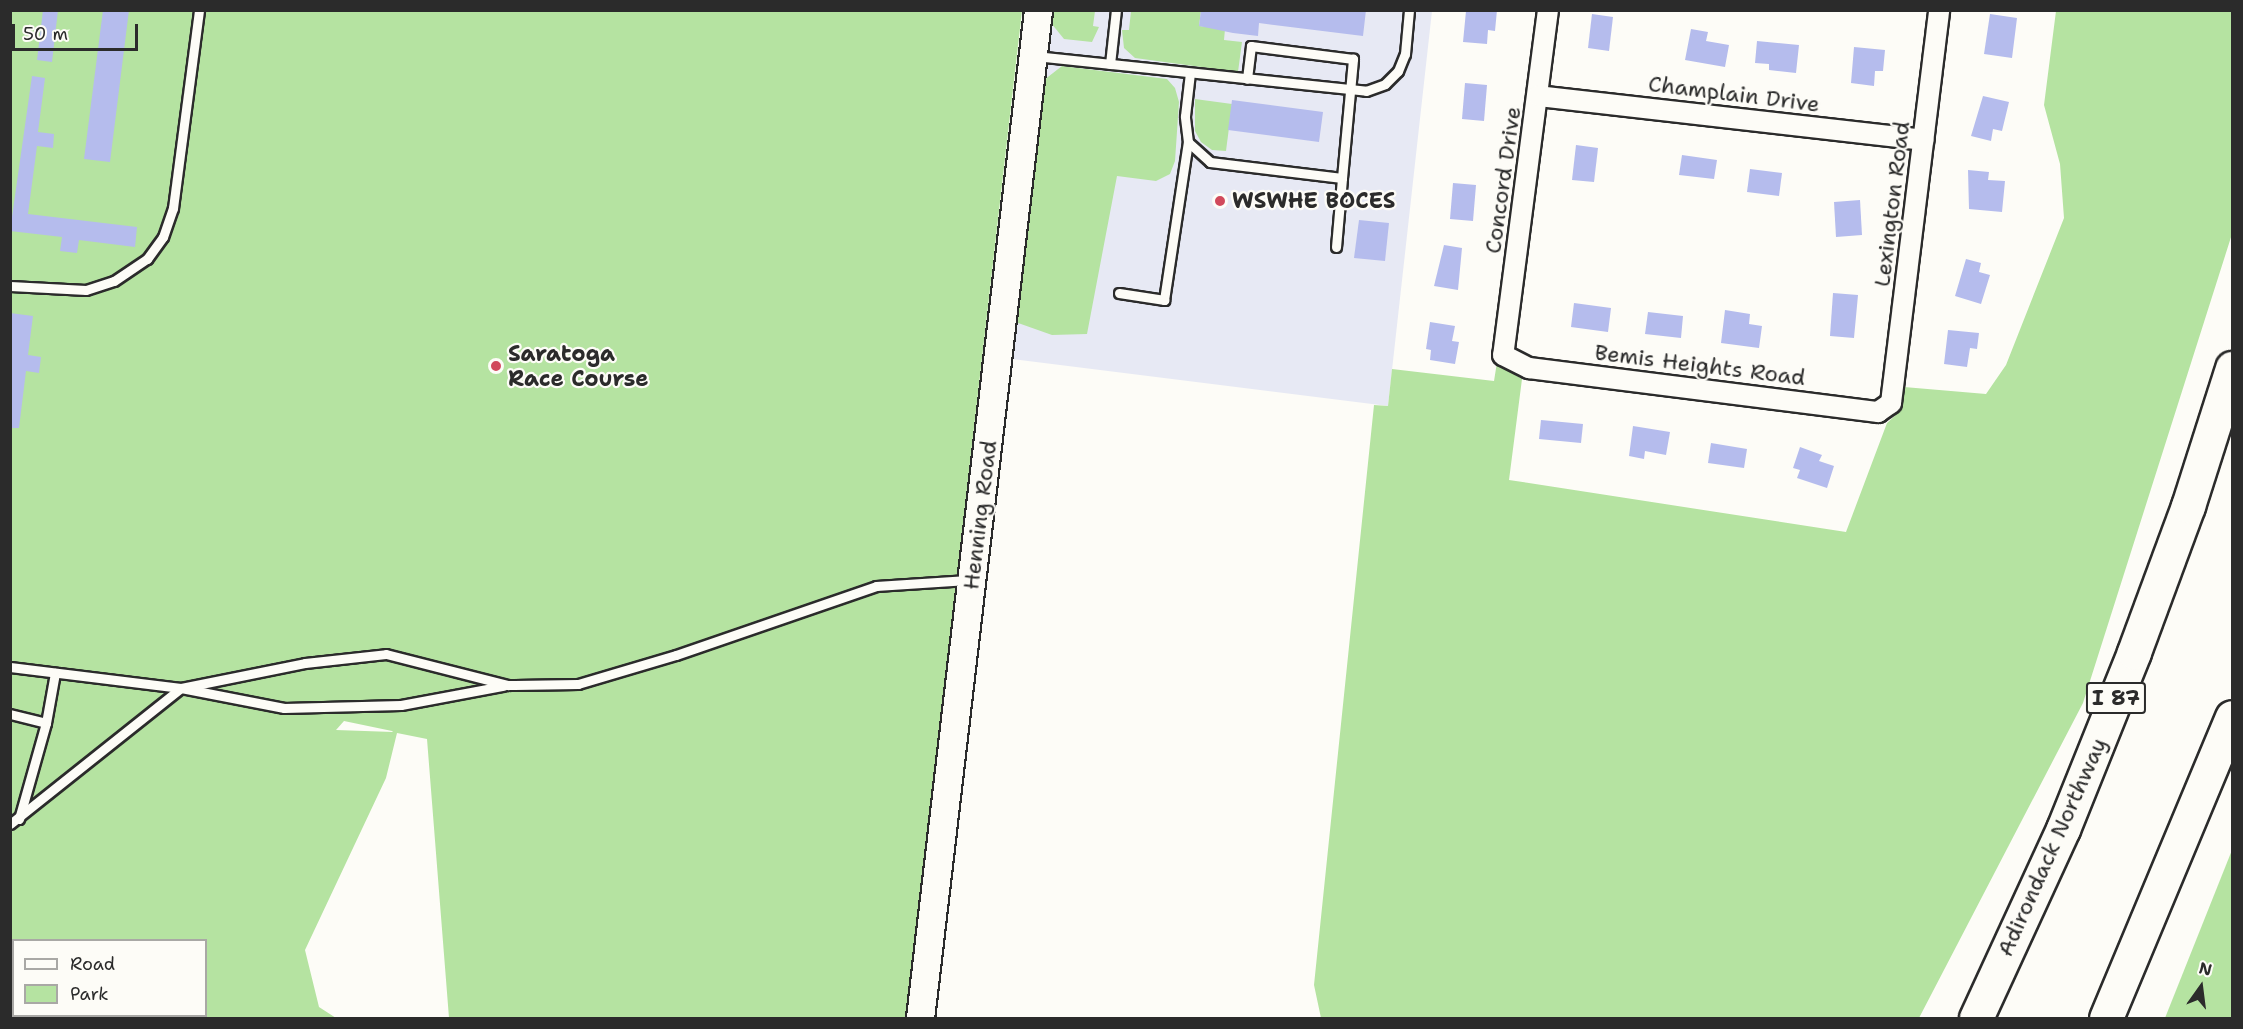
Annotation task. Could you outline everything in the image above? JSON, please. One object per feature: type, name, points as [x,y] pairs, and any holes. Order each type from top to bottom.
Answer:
[{"type":"highway","name":"Adirondack Northway","points":[[1976,1018],[2063,829],[2134,652],[2188,506],[2232,368]]},
{"type":"highway","points":[[2106,1018],[2232,717]]},
{"type":"street","name":"Henning Road","points":[[920,1018],[1038,10]]},
{"type":"street","name":"Concord Drive","points":[[1503,355],[1548,10]]},
{"type":"street","name":"Lexington Road","points":[[1891,403],[1939,10]]},
{"type":"street","name":"Champlain Drive","points":[[1538,96],[1924,140]]},
{"type":"street","name":"Bemis Heights Road","points":[[1503,355],[1529,368],[1866,411],[1878,412],[1891,403]]},
{"type":"lane","points":[[10,286],[86,290],[114,281],[147,259],[163,237],[173,208],[200,10]]},
{"type":"lane","points":[[1110,64],[1116,10]]},
{"type":"lane","points":[[1033,56],[1350,90],[1376,89],[1398,71],[1405,54],[1408,10]]},
{"type":"lane","points":[[1247,79],[1251,46],[1353,59],[1335,247]]},
{"type":"lane","points":[[1119,293],[1164,300],[1188,142],[1185,116],[1190,73]]},
{"type":"lane","points":[[1188,142],[1210,162],[1342,178]]},
{"type":"lane","points":[[10,668],[181,688],[284,708],[401,705],[508,685],[578,684],[676,655],[876,586],[972,580]]},
{"type":"lane","points":[[15,822],[181,688],[304,663],[386,654],[508,685]]},
{"type":"lane","points":[[15,822],[46,723],[56,673]]},
{"type":"lane","points":[[10,714],[46,723]]},
{"type":"shaded area","name":"WSWHE BOCES","points":[[1053,11],[1432,11],[1388,406],[1011,359]]},
{"type":"green space","name":"Saratoga Race Course","points":[[10,11],[1022,11],[906,1018],[449,1018],[427,739],[397,733],[386,778],[305,950],[319,1007],[336,1018],[11,1018]],"holes":[[[344,721],[393,732],[336,730]]]},
{"type":"green space","points":[[1053,11],[1095,11],[1093,26],[1099,27],[1092,42],[1064,39],[1051,23]]},
{"type":"green space","points":[[1131,11],[1201,11],[1199,26],[1225,29],[1224,40],[1242,42],[1238,72],[1135,58],[1124,48],[1122,30],[1129,30]]},
{"type":"green space","points":[[2056,11],[2232,11],[2232,234],[2083,703],[1919,1018],[1321,1018],[1314,985],[1374,405],[1388,406],[1392,369],[1494,381],[1498,356],[1509,371],[1522,379],[1509,480],[1846,532],[1887,423],[1898,413],[1904,387],[1986,394],[2006,365],[2064,218],[2060,164],[2044,105]]},
{"type":"green space","points":[[1062,66],[1167,79],[1175,88],[1179,102],[1175,161],[1170,174],[1156,181],[1117,176],[1087,334],[1052,335],[1015,322],[1044,80]]},
{"type":"green space","points":[[1195,99],[1232,104],[1226,151],[1212,150],[1201,142],[1195,131]]},
{"type":"green space","points":[[2232,850],[2232,1018],[2165,1018]]},
{"type":"building","points":[[43,10],[58,10],[52,62],[37,60]]},
{"type":"building","points":[[103,10],[129,10],[110,162],[84,159]]},
{"type":"building","points":[[1201,10],[1366,10],[1363,36],[1259,23],[1258,36],[1199,26]]},
{"type":"building","points":[[1497,10],[1495,31],[1488,30],[1487,44],[1463,42],[1466,11]]},
{"type":"building","points":[[1592,14],[1613,17],[1609,51],[1588,48]]},
{"type":"building","points":[[1990,14],[2017,18],[2012,58],[1984,54]]},
{"type":"building","points":[[1691,29],[1708,32],[1706,41],[1729,45],[1725,67],[1685,60]]},
{"type":"building","points":[[1757,41],[1799,45],[1796,73],[1769,70],[1769,64],[1755,63]]},
{"type":"building","points":[[1854,47],[1885,50],[1883,71],[1875,71],[1874,86],[1851,83]]},
{"type":"building","points":[[32,76],[45,78],[38,132],[54,134],[53,148],[37,146],[28,214],[137,227],[135,247],[79,240],[77,253],[60,251],[62,237],[10,231]]},
{"type":"building","points":[[1465,83],[1487,85],[1484,121],[1462,119]]},
{"type":"building","points":[[1983,96],[2009,102],[2002,131],[1993,129],[1991,141],[1971,136]]},
{"type":"building","points":[[1232,100],[1323,112],[1319,142],[1228,130]]},
{"type":"building","points":[[1576,145],[1598,148],[1594,182],[1572,180]]},
{"type":"building","points":[[1682,155],[1717,160],[1714,179],[1679,175]]},
{"type":"building","points":[[1750,169],[1782,173],[1779,196],[1747,192]]},
{"type":"building","points":[[1968,170],[1989,172],[1988,180],[2005,181],[2002,212],[1969,209]]},
{"type":"building","points":[[1453,183],[1476,185],[1473,221],[1450,219]]},
{"type":"building","points":[[1860,200],[1862,235],[1836,237],[1834,202]]},
{"type":"building","points":[[1359,220],[1389,223],[1385,261],[1354,258]]},
{"type":"building","points":[[1444,245],[1462,248],[1458,290],[1434,286]]},
{"type":"building","points":[[1966,259],[1981,263],[1979,272],[1990,275],[1981,304],[1955,296]]},
{"type":"building","points":[[1833,293],[1858,295],[1854,338],[1830,336]]},
{"type":"building","points":[[1574,303],[1611,308],[1608,332],[1571,327]]},
{"type":"building","points":[[1725,310],[1750,314],[1749,324],[1762,326],[1759,348],[1721,343]]},
{"type":"building","points":[[1648,312],[1683,316],[1681,338],[1645,334]]},
{"type":"building","points":[[10,313],[33,316],[28,355],[41,357],[39,373],[26,371],[19,428],[10,428]]},
{"type":"building","points":[[1430,322],[1455,326],[1452,341],[1459,342],[1455,364],[1430,360],[1431,350],[1426,349]]},
{"type":"building","points":[[1948,330],[1979,333],[1977,349],[1970,348],[1967,367],[1944,364]]},
{"type":"building","points":[[1541,420],[1583,424],[1581,443],[1539,439]]},
{"type":"building","points":[[1633,426],[1670,432],[1666,455],[1645,451],[1644,459],[1629,456]]},
{"type":"building","points":[[1711,443],[1747,449],[1744,468],[1708,463]]},
{"type":"building","points":[[1800,447],[1822,455],[1819,461],[1834,466],[1827,488],[1797,478],[1800,470],[1793,468]]},
{"type":"place","name":"WSWHE BOCES","points":[[1220,201]]},
{"type":"place","name":"Saratoga Race Course","points":[[496,366]]}]
